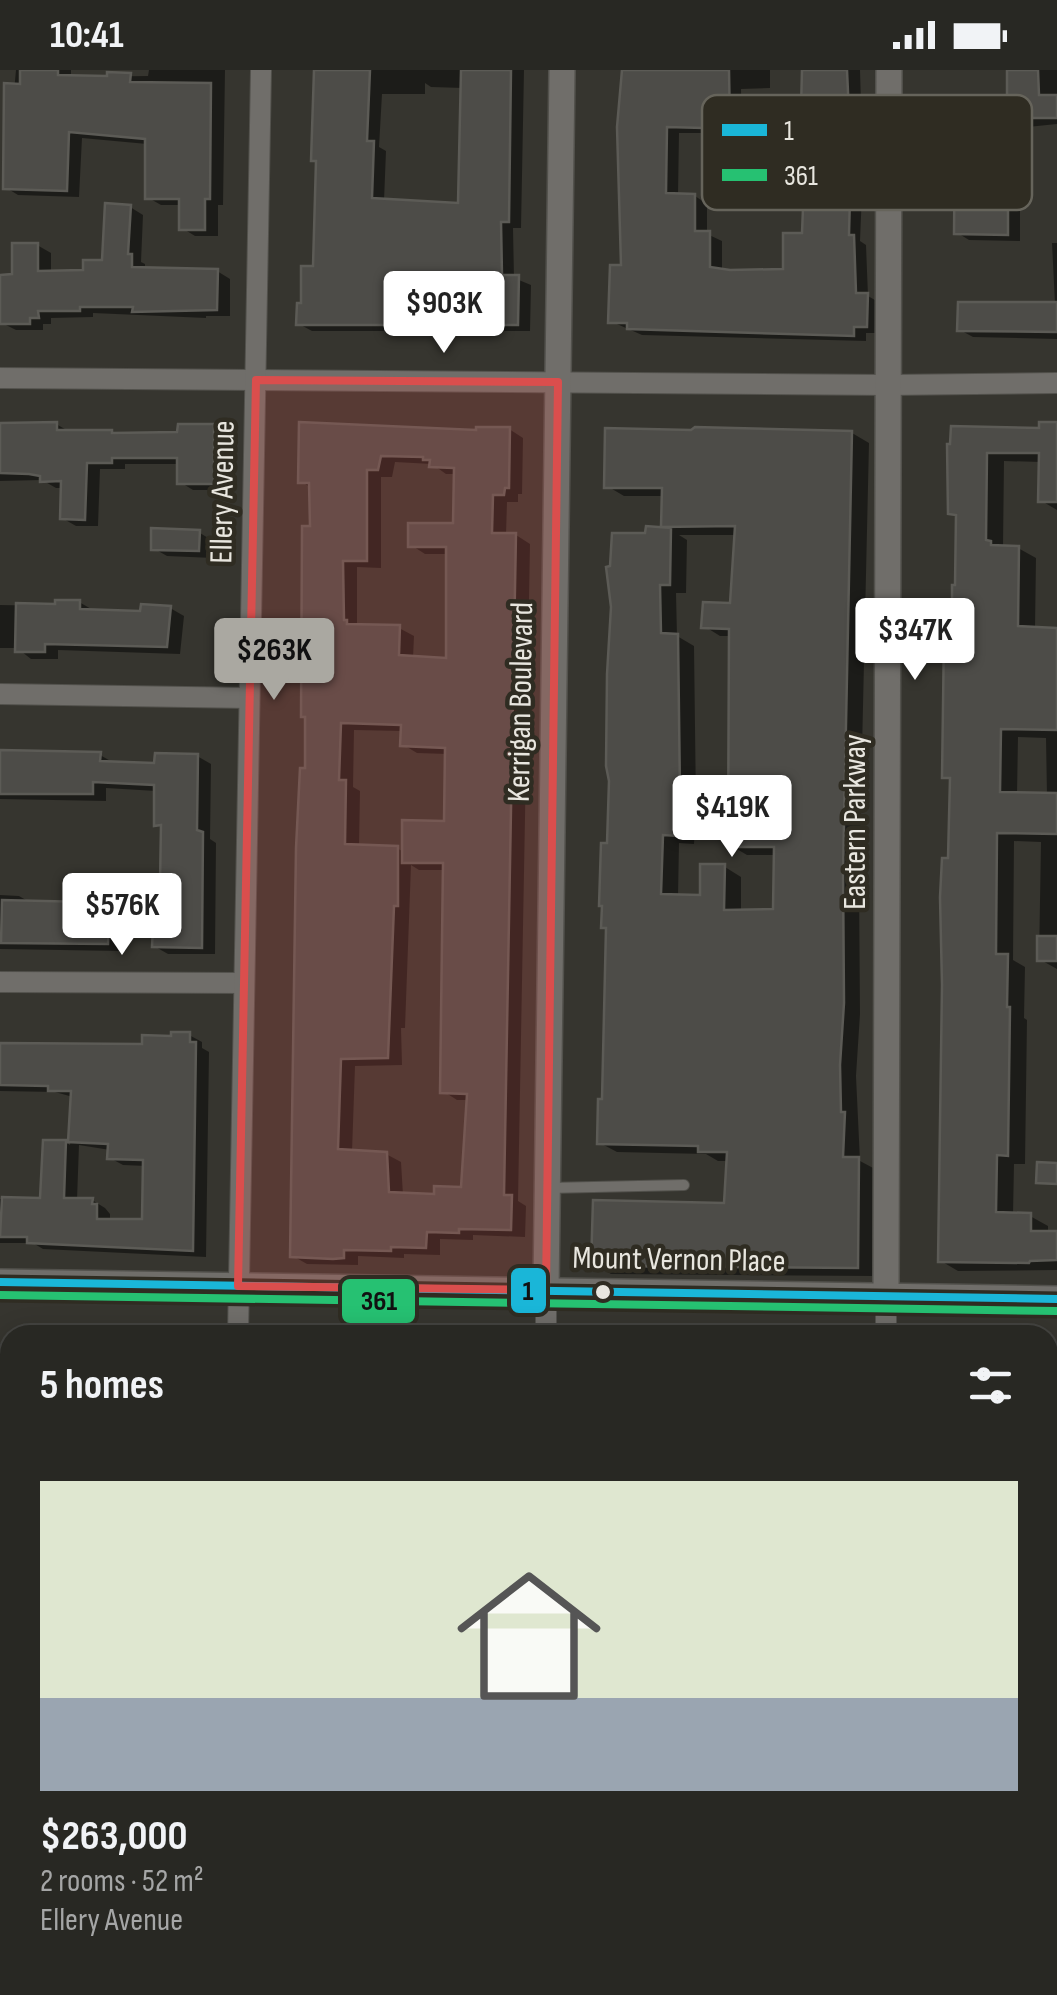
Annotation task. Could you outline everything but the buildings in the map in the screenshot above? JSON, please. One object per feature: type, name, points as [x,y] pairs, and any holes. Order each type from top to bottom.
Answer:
[{"type":"street","name":"Ellery Avenue","points":[[238,1325],[261,70]]},
{"type":"street","name":"Kerrigan Boulevard","points":[[546,1325],[562,70]]},
{"type":"street","name":"Eastern Parkway","points":[[889,70],[889,95]]},
{"type":"street","name":"Eastern Parkway","points":[[886,1325],[889,210]]},
{"type":"street","points":[[0,378],[1057,383]]},
{"type":"street","points":[[0,694],[250,698]]},
{"type":"street","points":[[0,982],[244,983]]},
{"type":"street","name":"Mount Vernon Place","points":[[0,1282],[1057,1299]]},
{"type":"lane","points":[[547,1188],[684,1186]]},
{"type":"highlighted area","points":[[256,380],[558,382],[546,1290],[238,1286]]},
{"type":"transit line","name":"1","points":[[0,1282],[1057,1299]]},
{"type":"transit line","name":"361","points":[[0,1295],[1057,1311]]}]
